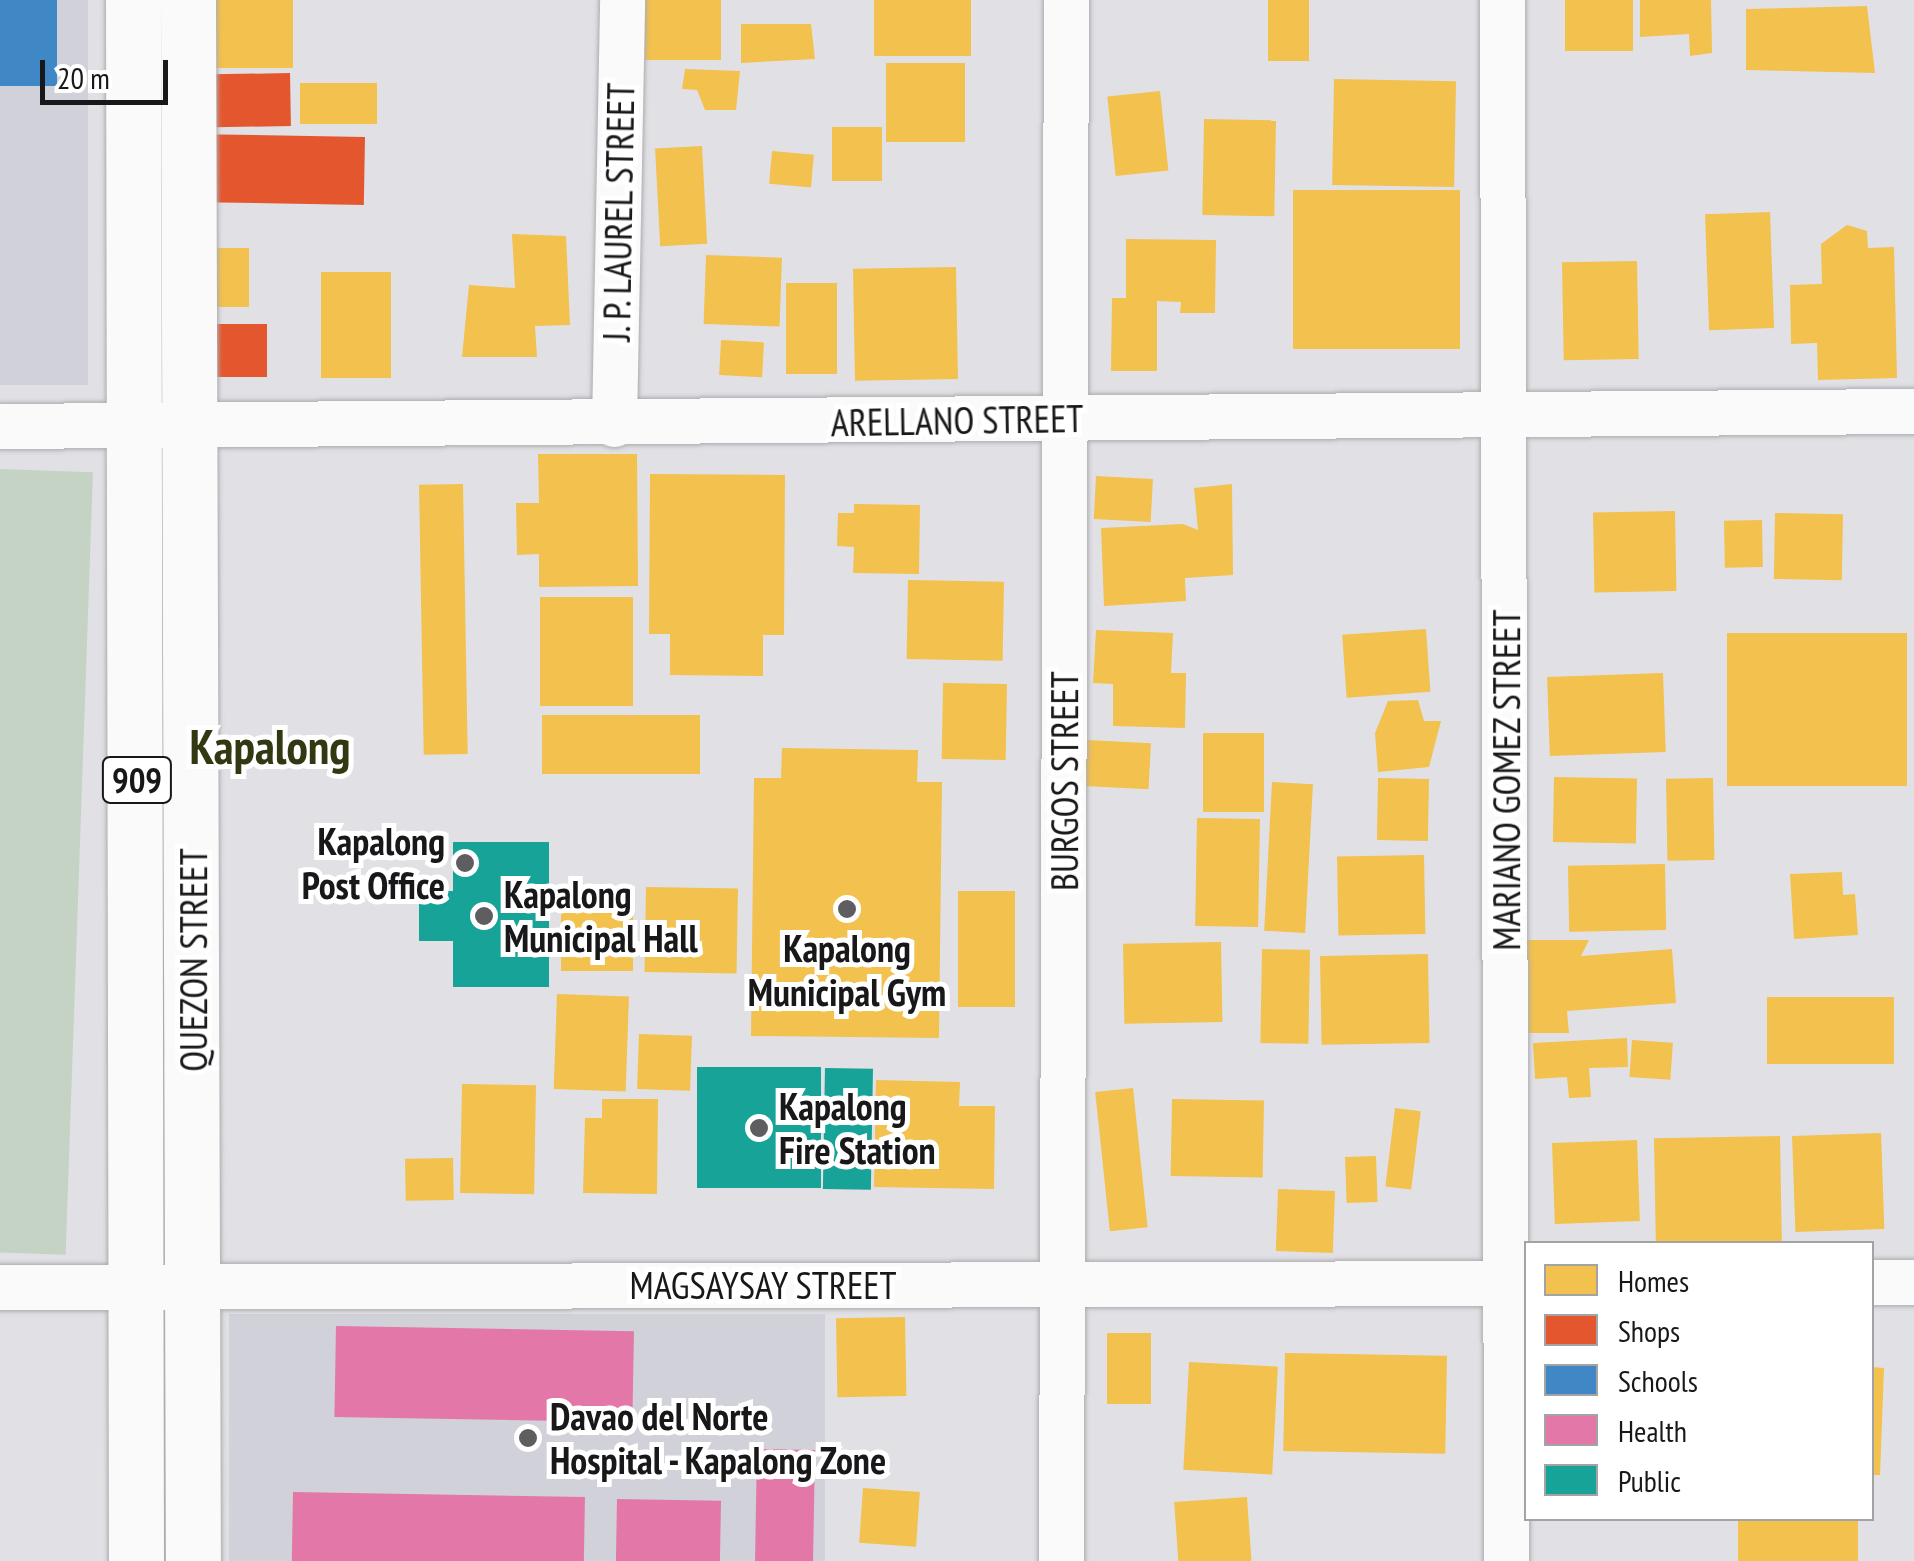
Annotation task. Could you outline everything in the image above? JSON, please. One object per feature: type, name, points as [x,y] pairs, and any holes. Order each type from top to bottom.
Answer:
[{"type":"highway","name":"QUEZON STREET","points":[[133,0],[137,429],[136,1561]]},
{"type":"highway","name":"QUEZON STREET","points":[[188,0],[194,428],[193,1561]]},
{"type":"street","name":"J. P. LAUREL STREET","points":[[614,424],[622,0]]},
{"type":"street","name":"BURGOS STREET","points":[[1061,1561],[1066,0]]},
{"type":"street","name":"MARIANO GOMEZ STREET","points":[[1502,0],[1516,1283],[1506,1561]]},
{"type":"street","name":"ARELLANO STREET","points":[[0,426],[137,429],[1914,412]]},
{"type":"street","points":[[1874,1282],[1914,1282]]},
{"type":"street","name":"MAGSAYSAY STREET","points":[[0,1287],[1516,1283]]},
{"type":"shaded area","points":[[0,0],[88,0],[88,385],[0,385]]},
{"type":"shaded area","name":"Davao del Norte Hospital - Kapalong Zone","points":[[229,1314],[825,1314],[825,1561],[229,1561]]},
{"type":"green space","points":[[0,469],[93,472],[66,1255],[0,1252]]},
{"type":"building: Homes","points":[[209,0],[293,0],[293,68],[209,68]]},
{"type":"building: Homes","points":[[645,0],[721,0],[721,60],[645,60]]},
{"type":"building: Homes","points":[[874,0],[971,0],[971,56],[874,56]]},
{"type":"building: Homes","points":[[1268,0],[1309,0],[1309,61],[1268,61]]},
{"type":"building: Homes","points":[[1565,0],[1633,0],[1633,51],[1565,51]]},
{"type":"building: Homes","points":[[1640,0],[1711,0],[1712,53],[1690,56],[1689,34],[1640,37]]},
{"type":"building: Homes","points":[[1867,6],[1875,73],[1746,70],[1746,9]]},
{"type":"building: Homes","points":[[741,24],[811,24],[815,59],[741,63]]},
{"type":"building: Homes","points":[[886,63],[965,63],[965,142],[886,142]]},
{"type":"building: Homes","points":[[685,69],[740,71],[736,110],[705,110],[697,90],[682,89]]},
{"type":"building: Homes","points":[[1334,79],[1456,81],[1454,187],[1332,185]]},
{"type":"building: Homes","points":[[300,83],[377,83],[377,124],[300,124]]},
{"type":"building: Homes","points":[[1160,91],[1168,171],[1116,176],[1107,97]]},
{"type":"building: Homes","points":[[1204,119],[1276,120],[1274,216],[1202,215]]},
{"type":"building: Homes","points":[[832,127],[882,127],[882,181],[832,181]]},
{"type":"building: Homes","points":[[702,146],[707,244],[660,246],[655,148]]},
{"type":"building: Homes","points":[[772,151],[814,155],[811,188],[769,184]]},
{"type":"building: Homes","points":[[1293,190],[1460,190],[1460,349],[1293,349]]},
{"type":"building: Homes","points":[[1770,212],[1774,328],[1709,330],[1705,214]]},
{"type":"building: Homes","points":[[1847,225],[1867,231],[1868,248],[1894,247],[1897,378],[1818,380],[1817,343],[1791,344],[1790,285],[1822,284],[1821,244]]},
{"type":"building: Homes","points":[[512,234],[566,236],[570,325],[535,326],[537,357],[462,357],[469,285],[515,288]]},
{"type":"building: Homes","points":[[1126,239],[1216,240],[1215,313],[1180,313],[1181,302],[1157,301],[1157,371],[1111,371],[1112,298],[1126,298]]},
{"type":"building: Homes","points":[[214,248],[249,248],[249,307],[214,307]]},
{"type":"building: Homes","points":[[706,255],[782,258],[780,327],[704,324]]},
{"type":"building: Homes","points":[[1637,261],[1639,359],[1564,360],[1562,262]]},
{"type":"building: Homes","points":[[956,267],[958,379],[855,381],[853,269]]},
{"type":"building: Homes","points":[[321,272],[391,272],[391,378],[321,378]]},
{"type":"building: Homes","points":[[786,283],[837,283],[837,374],[786,374]]},
{"type":"building: Homes","points":[[721,340],[764,342],[762,377],[719,375]]},
{"type":"building: Homes","points":[[538,454],[637,454],[638,586],[539,587],[539,554],[517,555],[516,503],[539,503]]},
{"type":"building: Homes","points":[[650,474],[785,475],[784,635],[763,635],[763,676],[670,675],[670,634],[649,634]]},
{"type":"building: Homes","points":[[1096,476],[1153,479],[1151,522],[1094,519]]},
{"type":"building: Homes","points":[[463,484],[468,754],[424,755],[419,485]]},
{"type":"building: Homes","points":[[1232,484],[1233,575],[1185,578],[1186,601],[1104,606],[1101,528],[1183,524],[1198,530],[1194,488]]},
{"type":"building: Homes","points":[[854,504],[920,505],[919,574],[853,573],[854,547],[837,546],[838,513],[854,513]]},
{"type":"building: Homes","points":[[1675,511],[1676,591],[1594,592],[1593,512]]},
{"type":"building: Homes","points":[[1775,513],[1843,514],[1842,580],[1774,579]]},
{"type":"building: Homes","points":[[1762,520],[1763,567],[1725,568],[1724,521]]},
{"type":"building: Homes","points":[[908,580],[1004,582],[1003,661],[907,659]]},
{"type":"building: Homes","points":[[540,597],[633,597],[633,706],[540,706]]},
{"type":"building: Homes","points":[[1426,629],[1430,692],[1347,698],[1342,635]]},
{"type":"building: Homes","points":[[1096,630],[1173,633],[1171,673],[1186,673],[1185,728],[1113,726],[1113,684],[1093,683]]},
{"type":"building: Homes","points":[[1727,633],[1907,633],[1907,786],[1727,786]]},
{"type":"building: Homes","points":[[1663,673],[1666,752],[1550,756],[1547,677]]},
{"type":"building: Homes","points":[[943,683],[1007,684],[1006,760],[942,759]]},
{"type":"building: Homes","points":[[1418,700],[1424,721],[1441,721],[1429,767],[1378,772],[1375,733],[1388,701]]},
{"type":"building: Homes","points":[[542,715],[700,715],[700,774],[542,774]]},
{"type":"building: Homes","points":[[1203,733],[1264,733],[1264,812],[1203,812]]},
{"type":"building: Homes","points":[[1087,740],[1151,743],[1149,789],[1085,786]]},
{"type":"building: Homes","name":"Kapalong Municipal Gym","points":[[782,748],[918,750],[917,782],[942,782],[939,1038],[751,1036],[754,778],[781,778]]},
{"type":"building: Homes","points":[[1554,777],[1637,778],[1636,843],[1553,842]]},
{"type":"building: Homes","points":[[1378,778],[1429,779],[1428,841],[1377,840]]},
{"type":"building: Homes","points":[[1713,778],[1714,860],[1667,861],[1666,779]]},
{"type":"building: Homes","points":[[1272,782],[1313,784],[1305,933],[1264,931]]},
{"type":"building: Homes","points":[[1197,818],[1260,819],[1258,927],[1195,926]]},
{"type":"building: Homes","points":[[1424,855],[1425,934],[1338,936],[1337,857]]},
{"type":"building: Homes","points":[[1665,864],[1666,930],[1569,932],[1568,866]]},
{"type":"building: Homes","points":[[1842,872],[1843,895],[1855,894],[1858,935],[1794,939],[1790,874]]},
{"type":"building: Homes","points":[[646,887],[738,889],[737,974],[645,972]]},
{"type":"building: Homes","points":[[561,891],[633,891],[633,971],[561,971]]},
{"type":"building: Homes","points":[[958,891],[1015,891],[1015,1007],[958,1007]]},
{"type":"building: Homes","points":[[1526,940],[1589,940],[1581,956],[1672,949],[1676,1003],[1567,1011],[1569,1033],[1525,1033]]},
{"type":"building: Homes","points":[[1221,942],[1222,1022],[1124,1024],[1123,944]]},
{"type":"building: Homes","points":[[1262,949],[1310,950],[1308,1044],[1260,1043]]},
{"type":"building: Homes","points":[[1428,954],[1430,1043],[1322,1045],[1320,956]]},
{"type":"building: Homes","points":[[557,994],[629,997],[626,1091],[554,1089]]},
{"type":"building: Homes","points":[[1767,997],[1894,997],[1894,1064],[1767,1064]]},
{"type":"building: Homes","points":[[639,1034],[692,1036],[690,1091],[637,1089]]},
{"type":"building: Homes","points":[[1627,1038],[1628,1067],[1589,1068],[1591,1097],[1569,1098],[1567,1077],[1535,1079],[1533,1043]]},
{"type":"building: Homes","points":[[1632,1040],[1673,1043],[1670,1080],[1629,1077]]},
{"type":"building: Homes","points":[[876,1080],[960,1082],[959,1106],[995,1106],[994,1189],[874,1187]]},
{"type":"building: Homes","points":[[462,1084],[536,1085],[534,1194],[460,1193]]},
{"type":"building: Homes","points":[[1133,1088],[1148,1227],[1110,1231],[1095,1092]]},
{"type":"building: Homes","points":[[602,1099],[658,1099],[657,1194],[583,1193],[585,1118],[602,1118]]},
{"type":"building: Homes","points":[[1172,1099],[1264,1101],[1263,1178],[1171,1176]]},
{"type":"building: Homes","points":[[1395,1108],[1421,1111],[1411,1190],[1385,1186]]},
{"type":"building: Homes","points":[[1881,1133],[1884,1229],[1795,1232],[1792,1136]]},
{"type":"building: Homes","points":[[1780,1136],[1782,1241],[1656,1241],[1654,1138]]},
{"type":"building: Homes","points":[[1637,1140],[1640,1221],[1555,1224],[1552,1143]]},
{"type":"building: Homes","points":[[1376,1156],[1378,1202],[1347,1203],[1345,1157]]},
{"type":"building: Homes","points":[[453,1158],[454,1200],[406,1201],[405,1159]]},
{"type":"building: Homes","points":[[1278,1189],[1335,1191],[1333,1253],[1276,1251]]},
{"type":"building: Homes","points":[[905,1317],[906,1396],[837,1397],[836,1318]]},
{"type":"building: Homes","points":[[1107,1333],[1151,1333],[1151,1404],[1107,1404]]},
{"type":"building: Homes","points":[[1285,1353],[1447,1356],[1445,1454],[1283,1451]]},
{"type":"building: Homes","points":[[1189,1362],[1278,1367],[1272,1475],[1183,1470]]},
{"type":"building: Homes","points":[[1874,1367],[1884,1368],[1880,1475],[1874,1475]]},
{"type":"building: Homes","points":[[863,1488],[920,1492],[916,1547],[859,1543]]},
{"type":"building: Homes","points":[[1247,1497],[1251,1561],[1178,1561],[1174,1502]]},
{"type":"building: Homes","points":[[1738,1521],[1858,1521],[1858,1561],[1738,1561]]},
{"type":"building: Shops","points":[[290,73],[291,126],[201,128],[200,75]]},
{"type":"building: Shops","points":[[203,134],[365,137],[364,205],[202,202]]},
{"type":"building: Shops","points":[[217,324],[267,324],[267,377],[217,377]]},
{"type":"building: Schools","points":[[0,0],[57,0],[57,86],[0,86]]},
{"type":"building: Health","points":[[336,1326],[634,1331],[632,1422],[334,1417]]},
{"type":"building: Health","points":[[757,1449],[815,1450],[813,1561],[755,1561]]},
{"type":"building: Health","points":[[293,1492],[585,1497],[584,1561],[292,1561]]},
{"type":"building: Health","points":[[617,1499],[721,1501],[720,1561],[616,1561]]},
{"type":"building: Public","name":"Kapalong Municipal Hall","points":[[453,842],[549,842],[549,987],[453,987],[453,941],[419,941],[419,891],[453,891]]},
{"type":"building: Public","name":"Kapalong Fire Station","points":[[697,1067],[821,1067],[821,1188],[697,1188]]},
{"type":"building: Public","points":[[825,1068],[873,1069],[871,1190],[823,1189]]},
{"type":"place","name":"Kapalong Post Office","points":[[465,863]]},
{"type":"place","name":"Kapalong Municipal Gym","points":[[847,909]]},
{"type":"place","name":"Kapalong Municipal Hall","points":[[484,916]]},
{"type":"place","name":"Kapalong Fire Station","points":[[759,1128]]},
{"type":"place","name":"Davao del Norte Hospital - Kapalong Zone","points":[[528,1438]]},
{"type":"district","name":"Kapalong","points":[[270,747]]}]
